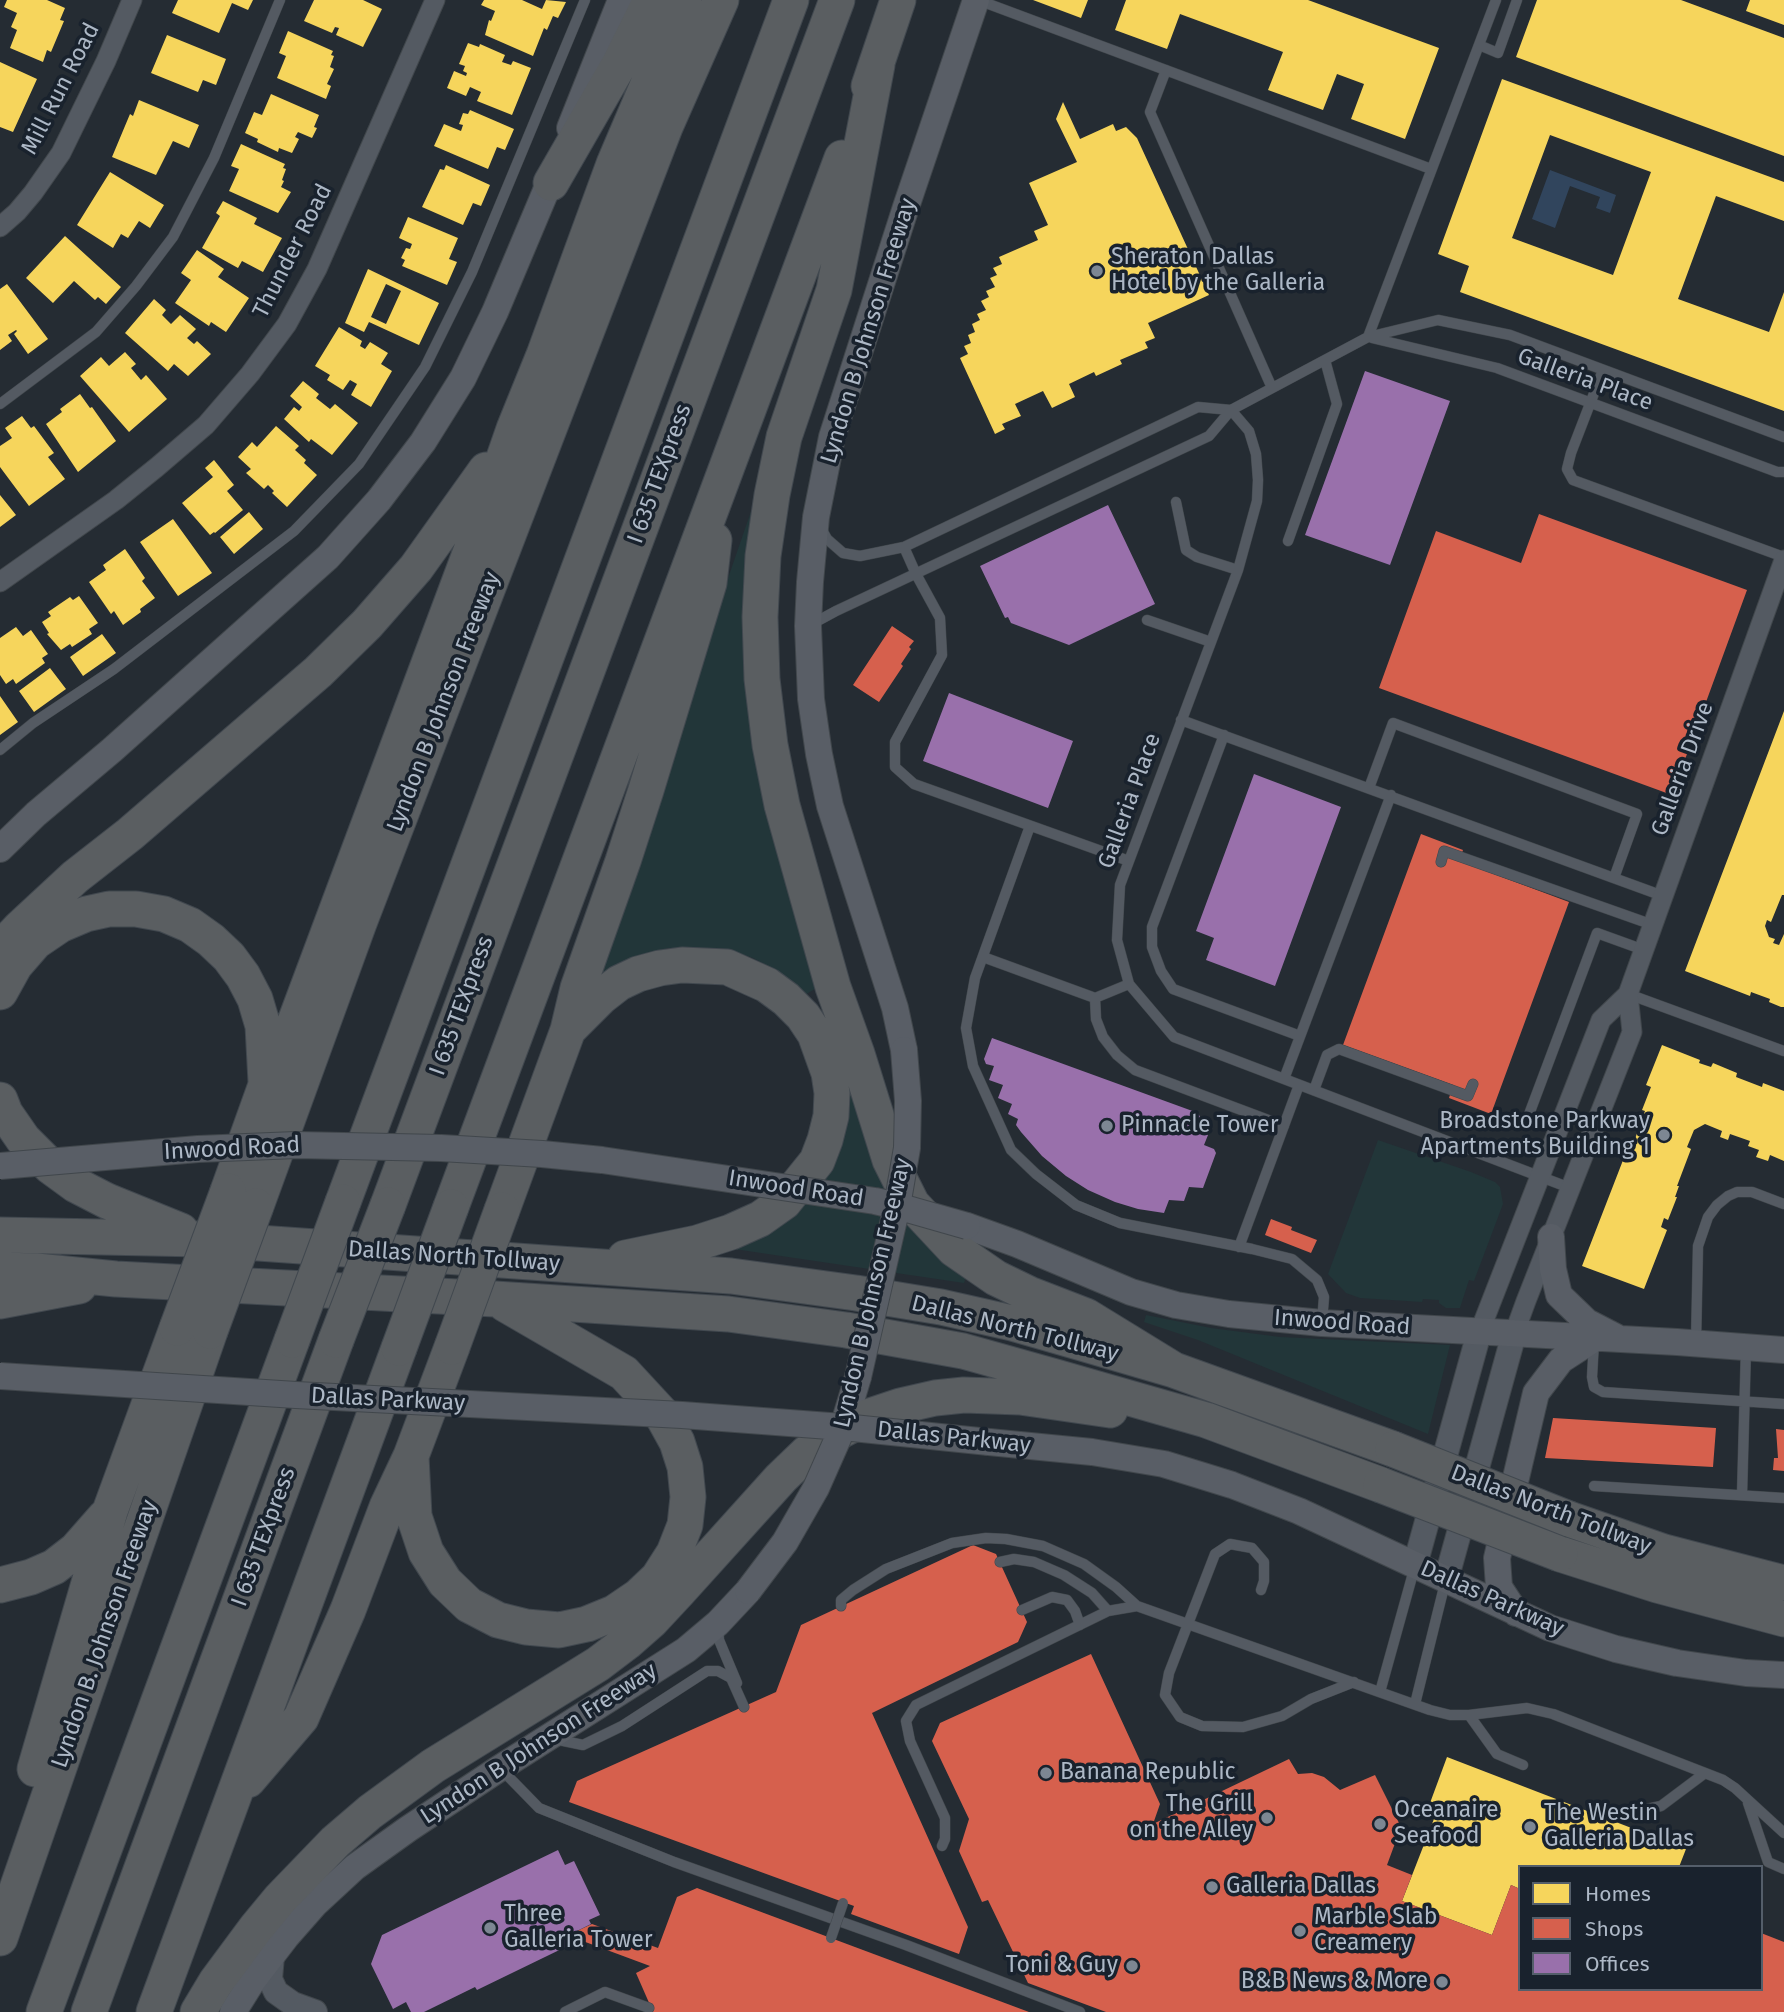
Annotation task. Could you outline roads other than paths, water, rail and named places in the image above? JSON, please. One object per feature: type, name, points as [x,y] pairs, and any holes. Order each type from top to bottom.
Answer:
[{"type":"highway","points":[[551,183],[620,63],[651,0]]},
{"type":"highway","points":[[242,1198],[266,1085],[292,1030],[614,164],[684,0]]},
{"type":"highway","name":"Lyndon B Johnson Freeway","points":[[193,1329],[242,1198],[359,923],[660,139],[721,0]]},
{"type":"highway","name":"I 635 TEXpress","points":[[44,2012],[790,0]]},
{"type":"highway","name":"I 635 TEXpress","points":[[89,2012],[336,1340],[837,0]]},
{"type":"highway","points":[[154,2012],[877,65],[898,0]]},
{"type":"highway","points":[[877,65],[834,290],[784,437],[763,556],[760,617],[762,679],[770,745],[782,805],[833,988],[890,1160],[912,1204],[954,1249],[996,1278],[1086,1316],[1174,1370]]},
{"type":"highway","points":[[0,949],[75,877],[130,834],[297,690],[367,624],[416,569],[514,429]]},
{"type":"highway","points":[[234,1796],[301,1717],[348,1610],[452,1347],[568,1030],[578,988],[623,862],[709,583],[719,487]]},
{"type":"highway","points":[[0,992],[15,965],[35,942],[60,925],[86,914],[109,909],[136,909],[164,914],[190,925],[212,940],[243,976],[255,999],[262,1026],[266,1085]]},
{"type":"highway","points":[[568,1030],[601,997],[619,983],[638,974],[682,965],[727,967],[768,985],[803,1016],[822,1050],[832,1093],[831,1116],[817,1161],[784,1202],[760,1219],[697,1243],[581,1267]]},
{"type":"highway","points":[[0,1100],[5,1113],[23,1139],[50,1166],[76,1185],[107,1202],[201,1239]]},
{"type":"highway","name":"Dallas North Tollway","points":[[0,1235],[201,1239],[731,1276],[929,1305],[1012,1323],[1174,1370],[1393,1449],[1569,1519],[1664,1552],[1784,1583]]},
{"type":"highway","name":"Dallas North Tollway","points":[[0,1270],[728,1314],[846,1330],[963,1351],[1206,1420],[1560,1554],[1657,1585],[1784,1619]]},
{"type":"highway","points":[[0,1301],[117,1279]]},
{"type":"highway","points":[[411,1455],[414,1516],[426,1552],[453,1590],[469,1605],[498,1620],[526,1628],[559,1630],[587,1624],[614,1613],[639,1596],[658,1577],[674,1553],[685,1525],[688,1497],[685,1467],[677,1442],[661,1413],[624,1373],[495,1299]]},
{"type":"highway","points":[[0,1890],[110,1511],[193,1329]]},
{"type":"highway","name":"Lyndon B. Johnson Freeway","points":[[0,1938],[193,1329]]},
{"type":"highway","points":[[198,2012],[216,1982],[256,1928],[335,1842],[370,1812],[433,1766],[598,1664],[627,1642],[652,1620],[781,1478],[807,1453],[842,1430],[867,1417],[900,1406],[964,1395],[1020,1397],[1087,1408],[1206,1420]]},
{"type":"highway","points":[[0,1585],[32,1577],[54,1567],[76,1550],[110,1511]]},
{"type":"main road","points":[[0,849],[36,814],[112,750],[328,557],[379,500],[423,442],[463,378],[495,312],[551,183],[578,105],[621,0]]},
{"type":"main road","name":"Lyndon B Johnson Freeway","points":[[233,2012],[253,1980],[315,1904],[355,1867],[500,1768],[686,1650],[718,1623],[748,1591],[785,1542],[816,1488],[843,1427],[858,1377],[897,1206],[907,1148],[908,1101],[904,1050],[895,1008],[830,806],[819,754],[811,699],[808,626],[816,517],[832,437],[906,207],[977,0]]},
{"type":"main road","name":"Inwood Road","points":[[0,1166],[198,1149],[296,1144],[441,1148],[602,1160],[897,1206],[979,1229],[1130,1293],[1229,1314],[1322,1323],[1784,1350]]},
{"type":"main road","points":[[1516,1613],[1499,1587],[1497,1558],[1536,1393],[1561,1360],[1607,1339],[1559,1295],[1553,1269],[1551,1237]]},
{"type":"main road","name":"Dallas Parkway","points":[[0,1376],[682,1415],[843,1427],[1092,1452],[1164,1464],[1232,1485],[1288,1507],[1550,1628],[1616,1649],[1676,1663],[1746,1673],[1784,1675]]},
{"type":"street","name":"Mill Run Road","points":[[0,227],[33,193],[61,153],[132,0]]},
{"type":"street","name":"Thunder Road","points":[[0,582],[116,500],[157,467],[206,425],[250,374],[287,324],[317,269],[435,0]]},
{"type":"street","name":"Galleria Drive","points":[[1514,1335],[1632,1032],[1628,994],[1784,559]]},
{"type":"street","name":"Galleria Drive","points":[[1479,1333],[1601,1020],[1628,994]]},
{"type":"street","points":[[1415,1565],[1479,1333]]},
{"type":"street","points":[[1446,1580],[1514,1335]]},
{"type":"street","points":[[272,1956],[270,1979],[276,1992],[293,2004],[315,2012]]},
{"type":"lane","points":[[0,404],[96,332],[136,286],[173,237],[215,158],[280,0]]},
{"type":"lane","points":[[0,750],[33,723],[114,669],[271,550],[294,531],[359,464],[425,367],[472,272],[585,0]]},
{"type":"lane","points":[[977,0],[1432,169]]},
{"type":"lane","points":[[1368,337],[1496,0]]},
{"type":"lane","points":[[1479,45],[1498,53],[1517,0]]},
{"type":"lane","points":[[1166,70],[1150,112],[1272,388]]},
{"type":"lane","name":"Galleria Place","points":[[808,626],[1209,436],[1231,410],[1368,337],[1438,320],[1510,335],[1784,437]]},
{"type":"lane","name":"Galleria Place","points":[[1368,337],[1497,368],[1777,472],[1784,472]]},
{"type":"lane","points":[[1288,541],[1337,404],[1325,360]]},
{"type":"lane","points":[[1603,370],[1571,453],[1567,469],[1573,481],[1784,559]]},
{"type":"lane","points":[[816,517],[827,539],[843,553],[860,556],[904,547],[1198,407],[1231,410]]},
{"type":"lane","name":"Galleria Place","points":[[1231,410],[1249,431],[1256,454],[1257,501],[1238,570],[1120,885],[1118,940],[1129,984],[1174,1037],[1570,1188]]},
{"type":"lane","points":[[1176,502],[1186,550],[1198,557],[1238,570]]},
{"type":"lane","points":[[904,547],[940,618],[942,655],[895,742],[895,767],[914,784],[1129,861]]},
{"type":"lane","points":[[1147,620],[1211,642]]},
{"type":"lane","points":[[1181,720],[1663,896]]},
{"type":"lane","points":[[1369,788],[1393,723],[1637,814],[1614,878]]},
{"type":"lane","points":[[1224,735],[1152,927],[1152,947],[1161,971],[1173,989],[1300,1036]]},
{"type":"lane","points":[[1284,1079],[1391,796]]},
{"type":"lane","points":[[1030,825],[975,978],[966,1028],[973,1066],[1011,1150],[1036,1174],[1076,1205],[1120,1223],[1292,1259],[1317,1280],[1324,1297],[1322,1323]]},
{"type":"lane","points":[[1441,862],[1444,851],[1653,925]]},
{"type":"lane","points":[[1559,1127],[1528,1116],[1597,933],[1644,950]]},
{"type":"lane","points":[[983,957],[1095,998],[1129,984]]},
{"type":"lane","points":[[1628,994],[1784,1051]]},
{"type":"lane","points":[[1095,998],[1096,1018],[1102,1037],[1117,1055],[1135,1070],[1284,1126]]},
{"type":"lane","points":[[1314,1090],[1327,1055],[1339,1049],[1468,1096],[1473,1084]]},
{"type":"lane","points":[[1240,1247],[1299,1085]]},
{"type":"lane","points":[[1696,1344],[1698,1246],[1708,1217],[1717,1205],[1737,1192],[1752,1192],[1784,1204]]},
{"type":"lane","points":[[1607,1339],[1592,1377],[1594,1387],[1603,1392],[1784,1404]]},
{"type":"lane","points":[[1742,1495],[1746,1348]]},
{"type":"lane","points":[[1594,1486],[1784,1498]]},
{"type":"lane","points":[[984,1549],[986,1538]]},
{"type":"lane","points":[[841,1606],[841,1600],[853,1590],[886,1569],[952,1543],[986,1538],[1043,1546],[1084,1564],[1137,1606],[1415,1704],[1450,1714],[1469,1715],[1527,1708],[1553,1714],[1723,1780],[1784,1833]]},
{"type":"lane","points":[[1261,1590],[1264,1562],[1252,1548],[1230,1544],[1215,1554],[1169,1673],[1165,1695],[1180,1717],[1202,1726],[1243,1727],[1282,1716],[1311,1699],[1354,1682]]},
{"type":"lane","points":[[1000,1562],[1014,1559],[1034,1562],[1064,1575],[1092,1593],[1108,1611]]},
{"type":"lane","points":[[1380,1692],[1415,1565]]},
{"type":"lane","points":[[1415,1704],[1446,1580]]},
{"type":"lane","points":[[1022,1610],[1052,1597],[1067,1600],[1080,1625]]},
{"type":"lane","points":[[942,1846],[945,1839],[945,1818],[910,1741],[906,1721],[916,1705],[1108,1611],[1137,1606]]},
{"type":"lane","points":[[547,1738],[583,1745],[622,1726],[707,1671],[718,1671],[730,1678],[746,1706],[724,1656],[718,1623]]},
{"type":"lane","points":[[1469,1715],[1497,1754],[1524,1765]]},
{"type":"lane","points":[[500,1768],[539,1808],[674,1861],[907,1942],[1080,2012]]},
{"type":"lane","points":[[1642,1810],[1661,1806],[1705,1773]]},
{"type":"lane","points":[[1747,1799],[1768,1862],[1784,1869]]},
{"type":"lane","points":[[831,1938],[843,1903]]},
{"type":"lane","points":[[565,2012],[605,1992],[649,2008]]},
{"type":"water","points":[[1550,170],[1616,195],[1610,213],[1596,208],[1600,197],[1570,186],[1555,228],[1532,219]]},
{"type":"place","name":"Sheraton Dallas Hotel by the Galleria","points":[[1097,271]]},
{"type":"place","name":"Pinnacle Tower","points":[[1107,1126]]},
{"type":"place","name":"Broadstone Parkway Apartments Building 1","points":[[1664,1135]]},
{"type":"place","name":"Banana Republic","points":[[1046,1773]]},
{"type":"place","name":"The Grill on the Alley","points":[[1267,1818]]},
{"type":"place","name":"Oceanaire Seafood","points":[[1380,1824]]},
{"type":"place","name":"The Westin Galleria Dallas","points":[[1530,1827]]},
{"type":"place","name":"Galleria Dallas","points":[[1212,1887]]},
{"type":"place","name":"Three Galleria Tower","points":[[490,1928]]},
{"type":"place","name":"Marble Slab Creamery","points":[[1300,1931]]},
{"type":"place","name":"Toni & Guy","points":[[1132,1966]]},
{"type":"place","name":"B&B News & More","points":[[1442,1982]]}]
